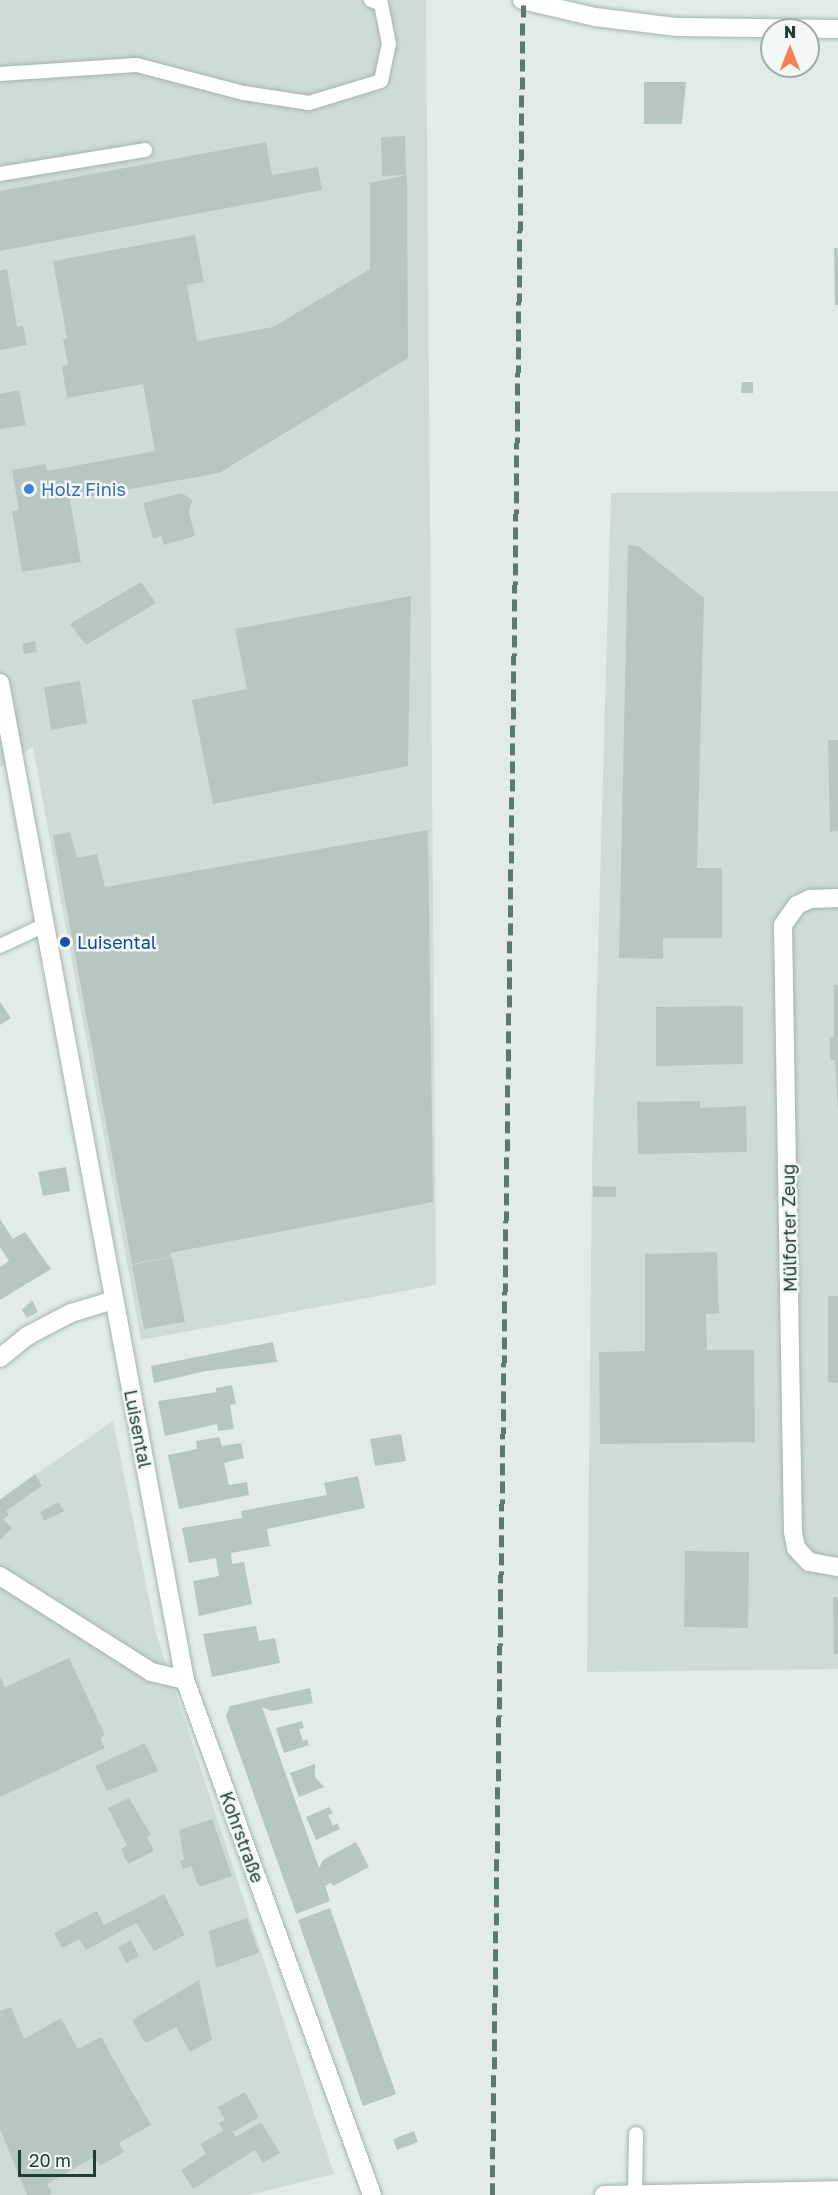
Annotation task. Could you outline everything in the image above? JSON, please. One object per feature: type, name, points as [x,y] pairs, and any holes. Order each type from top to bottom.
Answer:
[{"type":"street","points":[[522,0],[595,17],[677,27],[838,29]]},
{"type":"street","name":"Luisental","points":[[0,682],[185,1680]]},
{"type":"street","name":"Mülforter Zeug","points":[[838,898],[810,899],[797,905],[783,925],[793,1532],[796,1548],[809,1562],[838,1568]]},
{"type":"street","points":[[0,1358],[27,1336],[71,1313],[114,1300]]},
{"type":"street","points":[[0,1576],[151,1672],[185,1680]]},
{"type":"street","name":"Kohrstraße","points":[[185,1680],[372,2195]]},
{"type":"street","points":[[604,2195],[838,2190]]},
{"type":"lane","points":[[0,74],[137,65],[244,93],[309,103],[381,81],[389,44],[381,4],[371,0]]},
{"type":"lane","points":[[0,174],[145,150]]},
{"type":"lane","points":[[0,946],[45,925]]},
{"type":"lane","points":[[635,2194],[636,2134]]},
{"type":"shaded area","points":[[0,0],[426,0],[436,1285],[141,1340],[33,747],[0,767]]},
{"type":"shaded area","points":[[838,491],[838,1669],[587,1672],[592,1164],[611,493]]},
{"type":"shaded area","points":[[113,1421],[156,1633],[334,2174],[250,2195],[0,2195],[0,1499]]},
{"type":"building","points":[[644,82],[686,82],[682,124],[644,124]]},
{"type":"building","points":[[405,136],[406,175],[382,176],[381,137]]},
{"type":"building","points":[[266,142],[272,175],[318,167],[322,190],[0,251],[0,191]]},
{"type":"building","points":[[407,175],[408,358],[219,473],[70,500],[81,562],[22,572],[12,511],[19,510],[12,470],[45,464],[47,471],[155,451],[143,384],[67,398],[62,367],[68,365],[63,339],[67,338],[53,261],[195,235],[204,282],[187,285],[197,341],[273,327],[370,269],[370,183]]},
{"type":"building","points":[[834,248],[838,248],[838,305],[835,305]]},
{"type":"building","points":[[7,269],[17,327],[23,326],[27,345],[0,350],[0,271]]},
{"type":"building","points":[[742,382],[753,382],[753,393],[741,393]]},
{"type":"building","points":[[19,390],[26,425],[0,429],[0,394]]},
{"type":"building","points":[[182,493],[192,500],[189,512],[195,536],[164,545],[161,536],[153,539],[143,503]]},
{"type":"building","points":[[628,545],[638,546],[704,598],[697,868],[722,868],[722,938],[663,938],[663,959],[619,958]]},
{"type":"building","points":[[141,582],[156,603],[86,645],[70,624]]},
{"type":"building","points":[[411,596],[408,766],[213,804],[192,700],[247,689],[235,629]]},
{"type":"building","points":[[35,641],[37,652],[24,654],[22,644]]},
{"type":"building","points":[[80,681],[87,723],[51,730],[44,687]]},
{"type":"building","points":[[828,740],[838,740],[838,831],[830,832]]},
{"type":"building","points":[[428,830],[433,1202],[170,1253],[170,1257],[132,1264],[53,835],[70,832],[77,858],[97,854],[105,887]]},
{"type":"building","points":[[834,985],[838,985],[838,1114],[835,1060],[830,1060],[830,1037],[834,1037]]},
{"type":"building","points":[[0,1002],[11,1018],[0,1025]]},
{"type":"building","points":[[743,1006],[743,1064],[656,1066],[656,1007]]},
{"type":"building","points":[[700,1101],[700,1108],[746,1106],[747,1152],[638,1154],[637,1102]]},
{"type":"building","points":[[66,1167],[70,1191],[43,1196],[38,1172]]},
{"type":"building","points":[[593,1186],[616,1187],[616,1197],[593,1197]]},
{"type":"building","points":[[0,1219],[13,1239],[25,1232],[51,1269],[0,1300],[0,1267],[9,1261],[0,1247]]},
{"type":"building","points":[[717,1252],[719,1313],[706,1314],[707,1350],[754,1350],[755,1442],[600,1444],[599,1352],[645,1351],[645,1254]]},
{"type":"building","points":[[172,1257],[185,1322],[144,1329],[132,1265]]},
{"type":"building","points":[[828,1296],[838,1296],[838,1383],[828,1382]]},
{"type":"building","points":[[32,1300],[38,1312],[27,1318],[22,1310]]},
{"type":"building","points":[[273,1342],[277,1362],[206,1371],[154,1383],[151,1366]]},
{"type":"building","points":[[232,1385],[236,1404],[230,1405],[234,1429],[218,1431],[217,1424],[165,1436],[158,1401],[216,1392],[216,1388]]},
{"type":"building","points":[[401,1434],[406,1461],[375,1466],[370,1439]]},
{"type":"building","points":[[219,1437],[222,1446],[241,1443],[244,1458],[224,1463],[229,1485],[247,1482],[249,1495],[179,1509],[168,1455],[197,1449],[196,1441]]},
{"type":"building","points":[[35,1474],[42,1486],[6,1511],[9,1515],[3,1519],[12,1528],[0,1540],[0,1500]]},
{"type":"building","points":[[358,1476],[365,1508],[267,1529],[270,1546],[231,1553],[232,1564],[244,1562],[252,1604],[199,1616],[193,1581],[219,1576],[216,1558],[189,1563],[182,1528],[242,1518],[241,1511],[327,1495],[324,1483]]},
{"type":"building","points":[[59,1502],[64,1511],[44,1521],[40,1512]]},
{"type":"building","points":[[685,1551],[749,1552],[748,1628],[684,1627]]},
{"type":"building","points":[[833,1597],[838,1597],[838,1654],[834,1654]]},
{"type":"building","points":[[256,1626],[259,1641],[275,1638],[280,1663],[212,1677],[203,1634]]},
{"type":"building","points":[[69,1658],[105,1735],[100,1738],[105,1748],[0,1797],[0,1676],[5,1687]]},
{"type":"building","points":[[310,1688],[313,1703],[272,1711],[262,1707],[319,1868],[323,1860],[356,1842],[369,1867],[333,1886],[331,1883],[325,1886],[330,1901],[296,1914],[226,1716],[230,1706]]},
{"type":"building","points":[[302,1721],[304,1728],[299,1729],[303,1741],[307,1739],[309,1745],[284,1753],[276,1728]]},
{"type":"building","points":[[145,1743],[158,1771],[107,1791],[95,1766]]},
{"type":"building","points":[[315,1764],[315,1777],[324,1787],[299,1797],[290,1773]]},
{"type":"building","points":[[129,1798],[151,1835],[147,1837],[154,1851],[128,1864],[121,1849],[127,1846],[108,1808]]},
{"type":"building","points":[[329,1807],[333,1813],[328,1815],[333,1826],[337,1823],[340,1829],[316,1840],[306,1817]]},
{"type":"building","points":[[212,1819],[232,1876],[199,1887],[191,1866],[183,1869],[180,1861],[184,1860],[179,1830]]},
{"type":"building","points":[[164,1894],[185,1935],[154,1951],[136,1923],[86,1950],[79,1939],[62,1948],[54,1933],[97,1911],[104,1925]]},
{"type":"building","points":[[330,1908],[396,2094],[363,2106],[298,1920]]},
{"type":"building","points":[[247,1918],[259,1953],[216,1968],[209,1931]]},
{"type":"building","points":[[131,1940],[139,1956],[126,1963],[118,1947]]},
{"type":"building","points":[[199,1980],[212,2040],[190,2052],[176,2027],[146,2043],[132,2020]]},
{"type":"building","points":[[11,2007],[24,2039],[61,2018],[78,2049],[101,2037],[151,2125],[119,2143],[124,2152],[100,2166],[94,2157],[47,2184],[52,2193],[49,2195],[27,2195],[0,2129],[0,2011]]},
{"type":"building","points":[[245,2092],[259,2117],[233,2132],[236,2137],[261,2122],[280,2153],[263,2163],[255,2150],[193,2189],[181,2170],[206,2154],[200,2144],[223,2131],[219,2123],[225,2120],[218,2107]]},
{"type":"building","points":[[414,2131],[418,2142],[397,2150],[393,2139]]},
{"type":"railway","points":[[492,2195],[523,0]]},
{"type":"place","name":"Holz Finis","points":[[29,489]]},
{"type":"place","name":"Luisental","points":[[65,942]]}]
